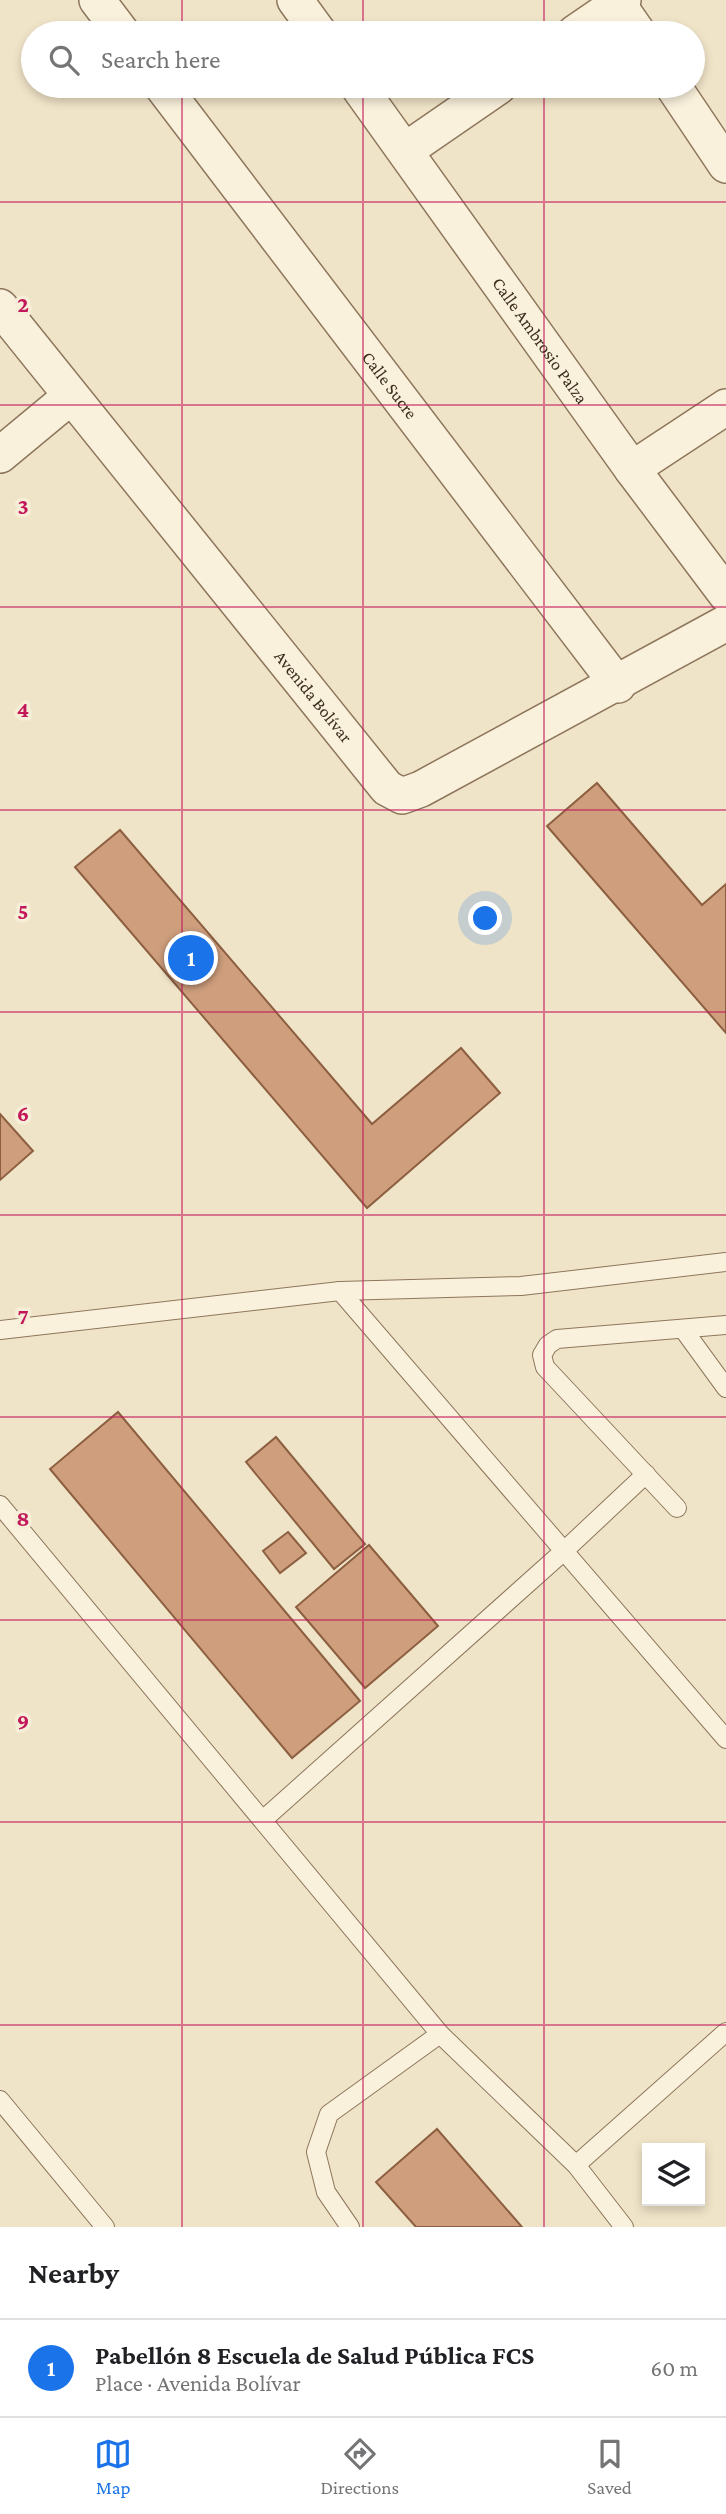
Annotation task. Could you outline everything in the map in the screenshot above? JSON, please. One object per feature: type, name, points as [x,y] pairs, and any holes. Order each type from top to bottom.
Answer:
[{"type":"street","points":[[97,0],[113,21]]},
{"type":"street","points":[[295,0],[310,21]]},
{"type":"street","points":[[591,21],[618,1],[630,21]]},
{"type":"street","name":"Calle Sucre","points":[[171,98],[618,685]]},
{"type":"street","name":"Calle Ambrosio Palza","points":[[367,98],[632,469],[726,594]]},
{"type":"street","points":[[406,150],[482,98]]},
{"type":"street","points":[[681,98],[726,165]]},
{"type":"street","name":"Avenida Bolívar","points":[[0,307],[387,788],[402,796],[421,789],[618,685],[726,623]]},
{"type":"street","points":[[0,455],[70,397]]},
{"type":"street","points":[[632,469],[726,408]]},
{"type":"lane","points":[[0,1330],[340,1291],[521,1286],[726,1262]]},
{"type":"lane","points":[[340,1291],[726,1739]]},
{"type":"lane","points":[[677,1508],[545,1367],[542,1355],[548,1345],[557,1339],[726,1325]]},
{"type":"lane","points":[[683,1329],[726,1388]]},
{"type":"lane","points":[[264,1819],[564,1551],[646,1474]]},
{"type":"lane","points":[[0,1505],[264,1819],[440,2034],[576,2165],[624,2227]]},
{"type":"lane","points":[[576,2165],[726,2032]]},
{"type":"lane","points":[[350,2227],[326,2192],[316,2152],[329,2114],[440,2034]]},
{"type":"lane","points":[[0,2100],[106,2227]]},
{"type":"building","points":[[597,783],[702,905],[726,884],[726,1033],[547,826]]},
{"type":"building","points":[[120,830],[372,1124],[461,1048],[500,1093],[367,1208],[75,867]]},
{"type":"building","points":[[0,1114],[33,1151],[0,1180]]},
{"type":"building","points":[[118,1412],[360,1701],[292,1758],[50,1469]]},
{"type":"building","points":[[276,1437],[365,1544],[334,1569],[246,1462]]},
{"type":"building","points":[[288,1532],[306,1553],[280,1573],[263,1551]]},
{"type":"building","points":[[369,1545],[438,1626],[365,1688],[296,1607]]},
{"type":"building","points":[[437,2129],[522,2227],[416,2227],[376,2182]]},
{"type":"place","name":"Pabellón 8 Escuela de Salud Pública FCS","points":[[191,958]]}]
